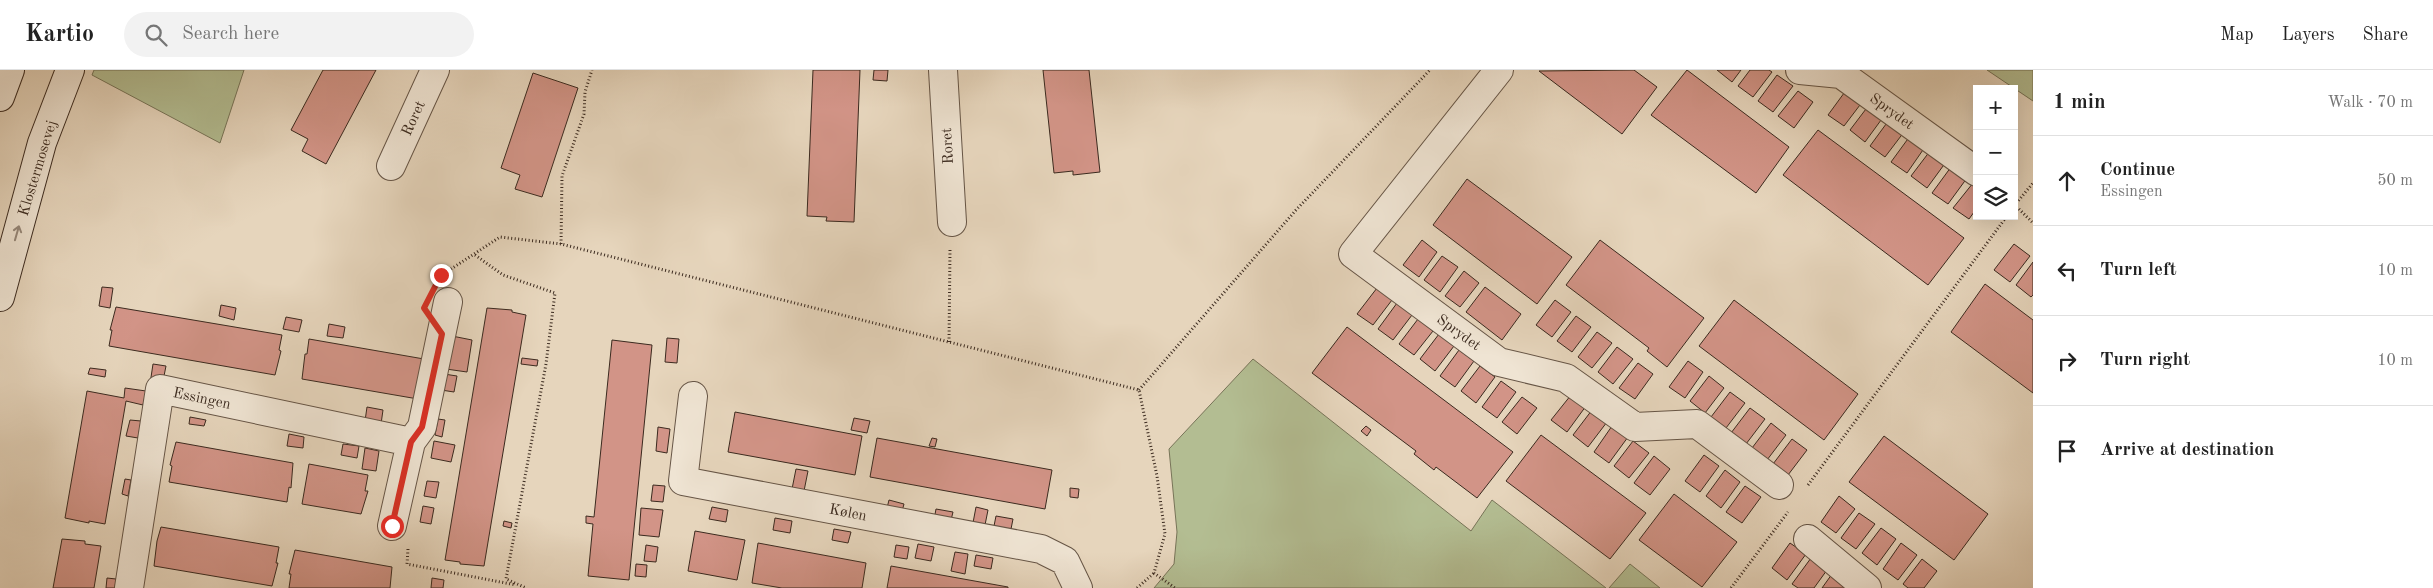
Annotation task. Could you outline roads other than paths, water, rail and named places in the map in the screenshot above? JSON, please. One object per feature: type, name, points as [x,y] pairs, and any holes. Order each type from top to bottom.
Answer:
[{"type":"street","points":[[0,97],[10,70]]},
{"type":"street","name":"Klostermosevej","points":[[2,281],[42,143],[70,70]]},
{"type":"street","name":"Roret","points":[[390,166],[436,70]]},
{"type":"street","name":"Roret","points":[[943,70],[952,222]]},
{"type":"street","name":"Sprydet","points":[[1499,70],[1353,254],[1499,362],[1566,378],[1635,427],[1697,424],[1790,496]]},
{"type":"street","name":"Sprydet","points":[[1800,70],[1842,74],[1973,169]]},
{"type":"street","points":[[392,526],[411,442],[422,427],[448,302]]},
{"type":"street","name":"Essingen","points":[[129,588],[160,389],[411,442]]},
{"type":"street","name":"Kølen","points":[[693,396],[683,481],[1041,549],[1066,561],[1078,588]]},
{"type":"street","points":[[1808,539],[1867,588]]}]
